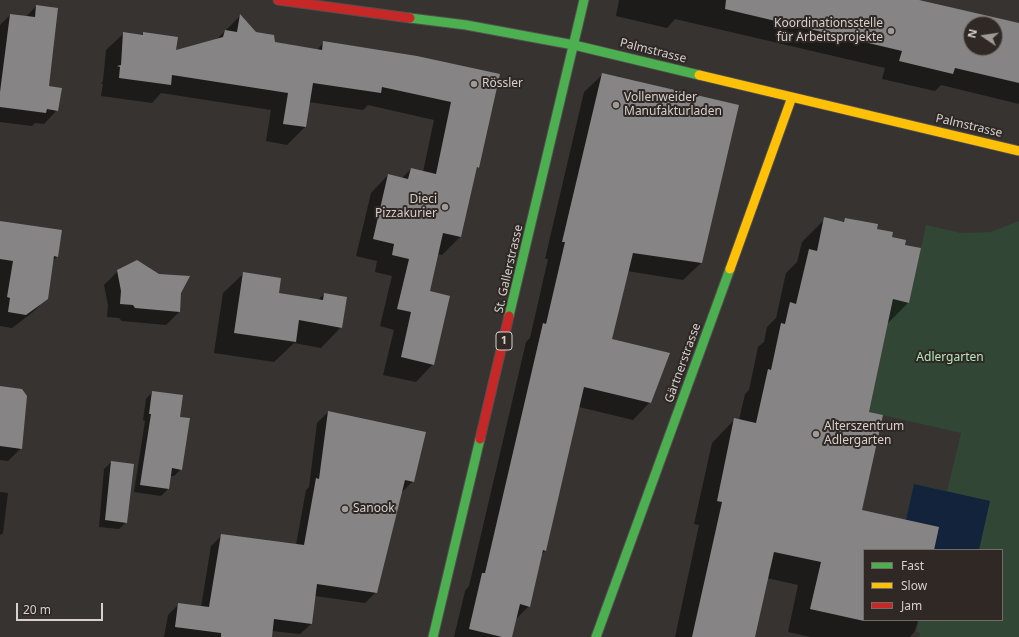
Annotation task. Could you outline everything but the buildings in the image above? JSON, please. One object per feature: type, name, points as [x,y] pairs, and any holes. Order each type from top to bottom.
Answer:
[{"type":"street","name":"Palmstrasse","points":[[278,0],[466,25],[574,45],[1019,151]]},
{"type":"street","name":"St. Gallerstrasse","points":[[434,637],[584,0]]},
{"type":"street","name":"Gärtnerstrasse","points":[[596,637],[792,97]]},
{"type":"green space","name":"Adlergarten","points":[[1019,221],[1019,637],[919,637],[920,633],[916,632],[919,621],[1003,621],[1003,549],[934,549],[939,527],[906,520],[914,484],[947,491],[961,433],[869,412],[893,299],[909,303],[926,225],[961,233],[990,232]]},
{"type":"water","points":[[914,484],[990,501],[979,549],[934,549],[939,527],[906,520]]},
{"type":"traffic: fast","points":[[509,316],[584,0]]},
{"type":"traffic: fast","points":[[410,18],[466,25],[574,45],[699,75]]},
{"type":"traffic: fast","points":[[596,637],[730,269]]},
{"type":"traffic: fast","points":[[433,637],[480,439]]},
{"type":"traffic: slow","points":[[699,75],[1019,151]]},
{"type":"traffic: slow","points":[[730,269],[792,97]]},
{"type":"traffic: jam","points":[[278,0],[410,18]]},
{"type":"traffic: jam","points":[[480,439],[509,316]]},
{"type":"place","name":"Koordinationsstelle für Arbeitsprojekte","points":[[891,31]]},
{"type":"place","name":"Rössler","points":[[474,84]]},
{"type":"place","name":"Vollenweider Manufakturladen","points":[[616,105]]},
{"type":"place","name":"Dieci Pizzakurier","points":[[445,207]]},
{"type":"place","name":"Alterszentrum Adlergarten","points":[[816,434]]},
{"type":"place","name":"Sanook","points":[[345,509]]}]
